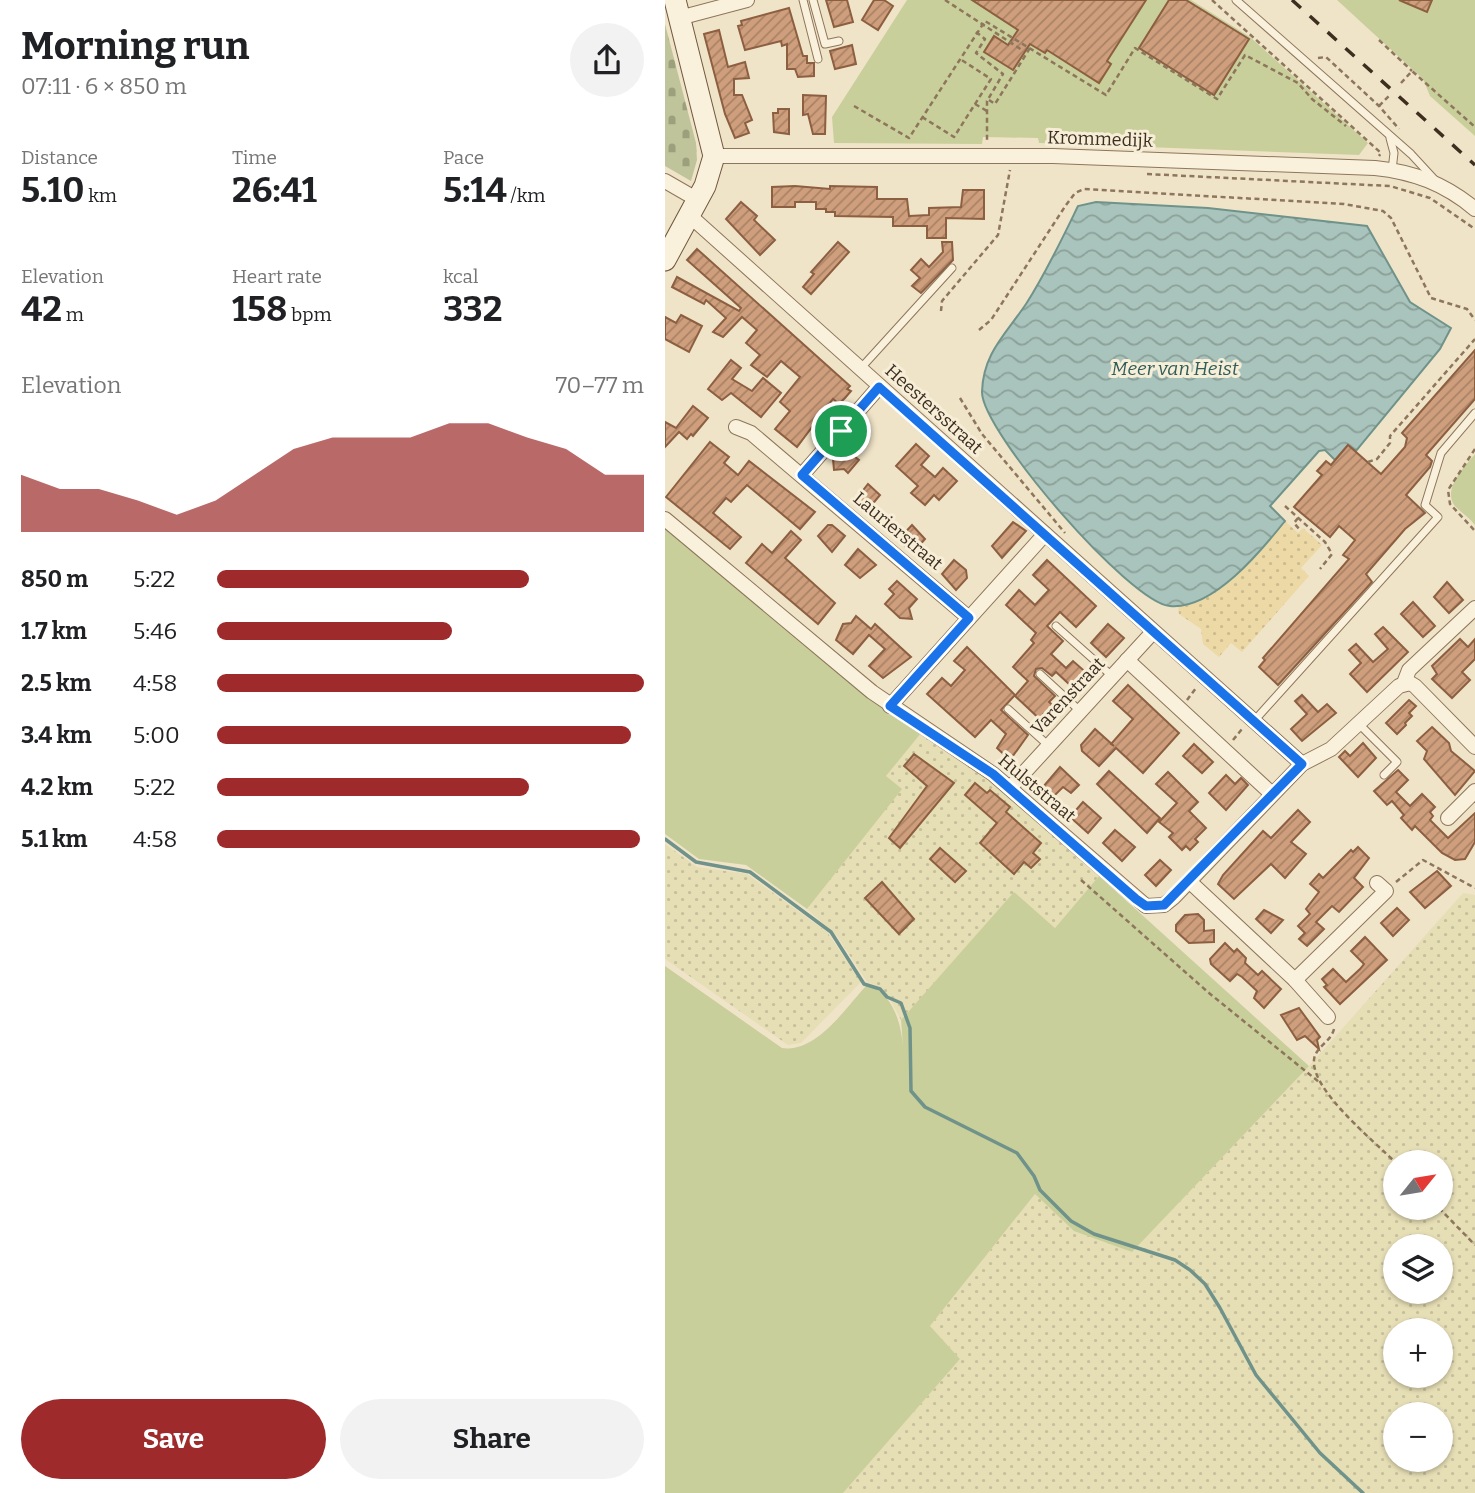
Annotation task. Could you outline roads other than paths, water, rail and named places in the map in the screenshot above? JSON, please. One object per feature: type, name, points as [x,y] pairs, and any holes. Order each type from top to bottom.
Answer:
[{"type":"street","points":[[665,260],[709,177],[713,156],[677,9],[747,0]]},
{"type":"street","name":"Krommedijk","points":[[713,156],[1010,156],[1392,170],[1410,173],[1437,184],[1475,209]]},
{"type":"street","name":"Heestersstraat","points":[[665,181],[879,387],[1302,764]]},
{"type":"street","points":[[802,475],[879,387]]},
{"type":"street","name":"Laurierstraat","points":[[736,426],[751,433],[802,475],[969,618]]},
{"type":"street","name":"Hulststraat","points":[[665,519],[890,706],[960,750],[1010,788],[1146,906],[1164,905],[1272,794]]},
{"type":"street","points":[[890,706],[1045,534]]},
{"type":"street","points":[[1153,632],[1127,660],[1272,794],[1302,764],[1331,749],[1404,683],[1409,670],[1475,608]]},
{"type":"street","name":"Varenstraat","points":[[1010,788],[1127,660]]},
{"type":"street","points":[[1404,683],[1415,686],[1475,747]]},
{"type":"street","points":[[1448,818],[1475,791]]},
{"type":"street","points":[[1189,881],[1295,979],[1328,1017]]},
{"type":"street","points":[[1295,979],[1381,887]]},
{"type":"lane","points":[[803,0],[818,59]]},
{"type":"lane","points":[[813,0],[825,44],[839,41]]},
{"type":"lane","points":[[1236,0],[1411,155],[1437,184]]},
{"type":"lane","points":[[1390,137],[1394,153],[1392,170]]},
{"type":"lane","points":[[1410,173],[1411,155]]},
{"type":"lane","points":[[860,369],[952,268]]},
{"type":"lane","points":[[1252,720],[1438,517],[1425,505],[1441,453],[1475,413]]},
{"type":"lane","points":[[1056,625],[1112,676]]},
{"type":"lane","points":[[1040,674],[1080,711]]},
{"type":"lane","points":[[1008,709],[1049,746]]},
{"type":"lane","points":[[1359,723],[1397,762],[1384,775]]},
{"type":"water","name":"Meer van Heist","points":[[1096,202],[1208,208],[1367,226],[1410,302],[1451,328],[1440,349],[1356,451],[1348,445],[1335,460],[1325,450],[1319,451],[1270,506],[1285,521],[1263,548],[1219,589],[1186,605],[1170,606],[1150,598],[1093,548],[1061,513],[1006,442],[988,413],[982,392],[983,378],[991,355],[1026,304],[1078,206]]},
{"type":"waterway","points":[[665,839],[696,862],[750,872],[831,932],[864,984],[880,989],[887,997],[901,1003],[910,1028],[911,1091],[925,1107],[1017,1153],[1034,1176],[1040,1190],[1071,1221],[1094,1234],[1175,1260],[1190,1270],[1205,1284],[1256,1375],[1320,1453],[1363,1493]]},
{"type":"railway","points":[[1292,0],[1475,165]]}]
